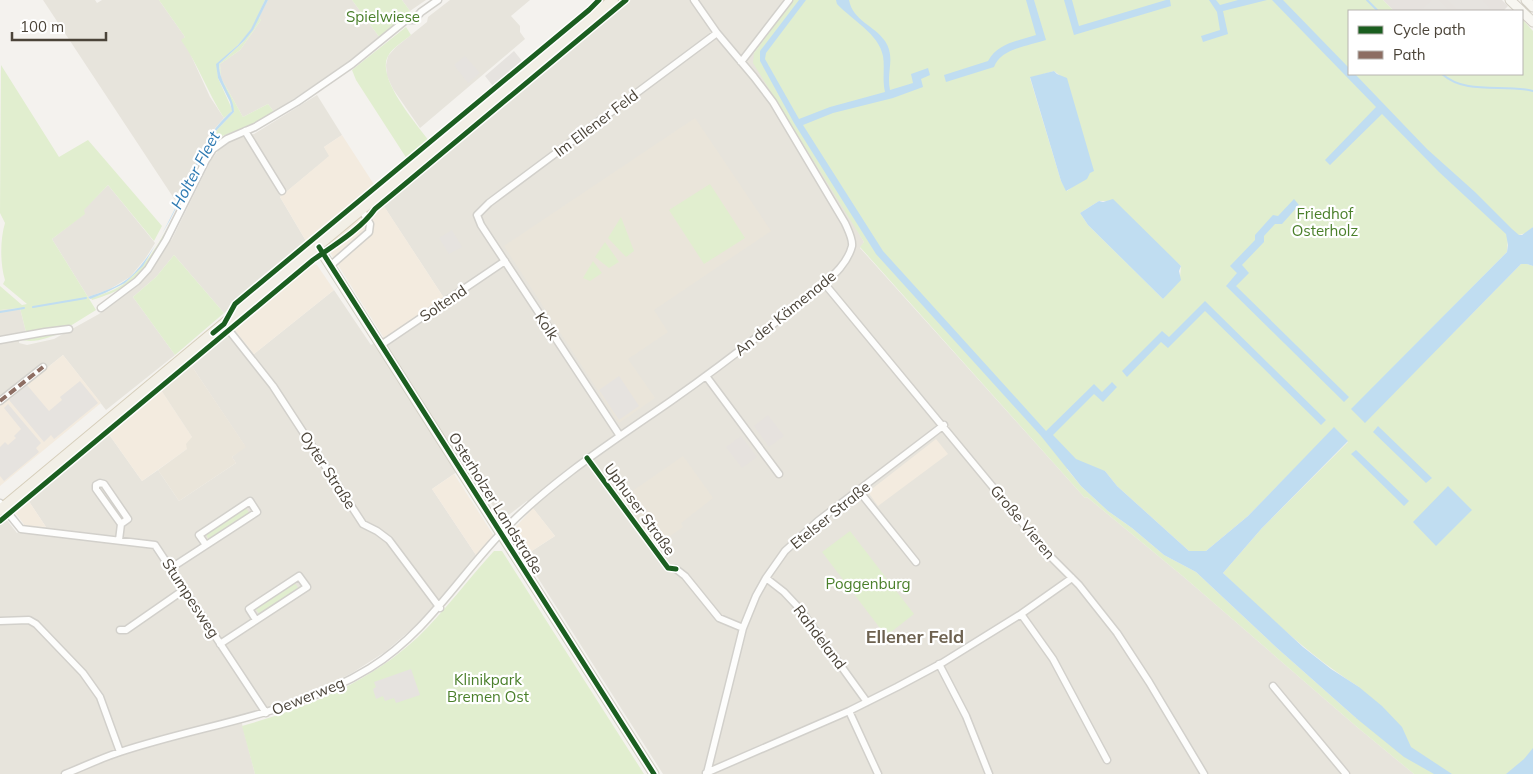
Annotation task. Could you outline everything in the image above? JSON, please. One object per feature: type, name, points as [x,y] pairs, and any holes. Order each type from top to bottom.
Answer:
[{"type":"main road","points":[[1,507],[613,0]]},
{"type":"main road","points":[[1510,0],[1520,10]]},
{"type":"main road","points":[[1526,0],[1533,7]]},
{"type":"main road","points":[[1523,12],[1533,22]]},
{"type":"main road","name":"Osterholzer Landstraße","points":[[317,245],[654,774]]},
{"type":"street","points":[[101,308],[137,281],[148,269],[166,240],[213,149],[227,139],[245,132],[297,102],[352,64],[406,20],[414,20],[421,12],[438,0]]},
{"type":"street","name":"An der Kämenade","points":[[501,534],[554,485],[587,458],[706,376],[773,326],[841,267],[853,243],[848,230],[773,102],[717,33],[694,0]]},
{"type":"street","points":[[741,62],[789,0]]},
{"type":"street","name":"Im Ellener Feld","points":[[477,215],[487,205],[717,33]]},
{"type":"street","points":[[245,132],[282,191]]},
{"type":"street","points":[[330,266],[369,232],[370,224],[361,209]]},
{"type":"street","name":"Kolk","points":[[477,215],[481,225],[620,436]]},
{"type":"street","name":"Soltend","points":[[381,345],[505,261]]},
{"type":"street","name":"Große Vieren","points":[[824,283],[1050,556],[1072,578],[1117,633],[1149,682],[1204,774]]},
{"type":"street","name":"Oyter Straße","points":[[224,324],[273,386],[363,524],[377,530],[389,540],[440,608]]},
{"type":"street","points":[[0,340],[69,329]]},
{"type":"street","points":[[0,402],[43,366]]},
{"type":"street","points":[[706,376],[779,474]]},
{"type":"street","name":"Etelser Straße","points":[[706,773],[743,628],[756,596],[766,578],[786,551],[801,535],[944,426]]},
{"type":"street","points":[[120,540],[121,524],[96,490],[96,485],[100,482],[104,484],[128,519],[121,524]]},
{"type":"street","points":[[859,491],[916,562]]},
{"type":"street","points":[[171,568],[206,546],[257,512],[250,501],[198,535],[206,546]]},
{"type":"street","name":"Stumpesweg","points":[[1,507],[20,529],[155,545],[266,713]]},
{"type":"street","name":"Oewerweg","points":[[65,774],[120,752],[266,713],[305,700],[369,669],[410,637],[440,608],[501,534]]},
{"type":"street","name":"Uphuser Straße","points":[[676,570],[685,576],[719,618],[743,628]]},
{"type":"street","points":[[220,644],[307,587],[300,576],[249,609],[256,620]]},
{"type":"street","name":"Rahdeland","points":[[766,578],[784,592],[799,608],[867,702]]},
{"type":"street","points":[[706,773],[867,702],[939,664],[1021,614],[1072,578]]},
{"type":"street","points":[[120,630],[126,630],[185,589]]},
{"type":"street","points":[[1021,614],[1053,659],[1108,760]]},
{"type":"street","points":[[0,621],[29,620],[36,624],[76,664],[100,697],[120,752]]},
{"type":"street","points":[[939,664],[966,716],[990,774]]},
{"type":"street","points":[[1273,686],[1346,774]]},
{"type":"street","points":[[849,710],[878,774]]},
{"type":"shaded area","points":[[43,0],[95,0],[97,3],[102,0],[159,0],[185,37],[182,40],[210,97],[224,118],[210,134],[196,164],[175,200]]},
{"type":"shaded area","points":[[268,0],[352,0],[380,38],[350,61],[274,112],[268,104],[243,117],[221,78],[220,64],[240,50],[261,20],[259,17]]},
{"type":"shaded area","points":[[402,0],[426,0],[410,11]]},
{"type":"shaded area","points":[[450,0],[530,0],[511,16],[520,26],[520,32],[525,39],[420,128],[393,89],[387,76],[386,65],[388,56],[396,47],[427,22],[428,17]]},
{"type":"shaded area","points":[[628,0],[793,0],[754,53],[864,242],[860,248],[1085,498],[1087,497],[1185,578],[1414,774],[663,774],[524,556],[555,536],[527,501],[502,520],[467,465],[432,489],[476,555],[462,575],[421,621],[385,652],[352,673],[320,689],[240,716],[255,774],[0,774],[0,524],[6,519],[17,533],[25,526],[46,527],[28,500],[108,433],[142,481],[158,470],[179,501],[236,463],[232,457],[245,446],[191,365],[234,329],[254,354],[334,290],[371,345],[444,298],[383,205]]},
{"type":"shaded area","points":[[1383,0],[1502,0],[1508,6],[1504,10],[1393,10]]},
{"type":"shaded area","points":[[1432,0],[1439,0],[1449,10],[1421,10]]},
{"type":"shaded area","points":[[1448,0],[1482,0],[1489,8],[1487,10],[1458,10]]},
{"type":"shaded area","points":[[514,51],[522,61],[493,86],[485,76]]},
{"type":"shaded area","points":[[465,56],[480,73],[468,83],[454,65]]},
{"type":"shaded area","points":[[317,95],[342,135],[324,147],[330,156],[280,197],[306,241],[230,304],[230,308],[224,313],[174,255],[156,277],[133,297],[175,355],[106,410],[63,355],[0,406],[0,310],[20,308],[26,332],[19,333],[19,343],[27,345],[54,339],[99,314],[150,270],[161,255],[172,239],[211,160],[222,146],[236,138],[254,134]]},
{"type":"shaded area","points":[[695,118],[771,231],[654,310],[668,332],[628,359],[655,398],[619,423],[504,246]]},
{"type":"shaded area","points":[[342,135],[375,186],[306,241],[280,197],[329,156],[324,147]]},
{"type":"shaded area","points":[[108,185],[155,243],[130,277],[110,289],[88,297],[52,239],[84,214],[83,210]]},
{"type":"shaded area","points":[[380,200],[444,298],[384,338],[326,246]]},
{"type":"shaded area","points":[[452,230],[462,247],[449,254],[439,238]]},
{"type":"shaded area","points":[[313,264],[317,265],[334,290],[254,354],[234,329]]},
{"type":"shaded area","points":[[63,355],[101,403],[0,486],[0,406]]},
{"type":"shaded area","points":[[191,365],[246,447],[232,457],[236,463],[179,501],[158,470],[187,449],[186,444],[192,437],[161,390]]},
{"type":"shaded area","points":[[619,376],[639,406],[619,420],[599,390]]},
{"type":"shaded area","points":[[80,381],[98,403],[54,439],[51,435],[44,442],[9,400],[27,385],[49,411],[62,400],[60,397]]},
{"type":"shaded area","points":[[161,390],[192,437],[187,449],[142,481],[108,433]]},
{"type":"shaded area","points":[[8,404],[41,443],[36,448],[39,452],[4,481],[0,476],[0,447],[5,442],[8,445],[16,438],[14,436],[21,429],[4,408]]},
{"type":"shaded area","points":[[768,415],[784,436],[769,447],[754,426]]},
{"type":"shaded area","points":[[741,436],[757,457],[742,468],[726,447]]},
{"type":"shaded area","points":[[936,439],[948,454],[878,506],[868,492]]},
{"type":"shaded area","points":[[683,456],[713,498],[681,523],[683,527],[663,541],[661,538],[654,544],[621,499]]},
{"type":"shaded area","points":[[454,474],[494,536],[476,555],[432,489]]},
{"type":"shaded area","points":[[28,500],[46,527],[25,526],[14,511]]},
{"type":"shaded area","points":[[533,508],[555,536],[524,556],[511,532]]},
{"type":"shaded area","points":[[411,669],[420,695],[396,703],[394,698],[385,701],[383,696],[376,699],[373,689],[376,687],[374,682]]},
{"type":"green space","points":[[159,0],[265,0],[252,29],[217,64],[218,78],[232,109],[224,118],[181,40],[185,37]]},
{"type":"green space","name":"Spielwiese","points":[[352,0],[402,0],[410,11],[380,38]]},
{"type":"green space","name":"Friedhof Osterholz","points":[[793,0],[1383,0],[1393,10],[1348,10],[1348,75],[1523,75],[1523,20],[1533,31],[1533,227],[1526,233],[1508,238],[1507,252],[1352,409],[1453,333],[1521,264],[1533,266],[1533,774],[1414,774],[1185,578],[1087,497],[1085,498],[860,247],[864,242],[753,63],[754,53]],"holes":[[[1054,71],[1062,77],[1090,173],[1067,191],[1061,181],[1030,78]],[[1099,201],[1108,201],[1181,266],[1180,277],[1163,299],[1088,225],[1080,213]],[[1334,428],[1348,442],[1262,528],[1223,573],[1271,619],[1305,648],[1359,687],[1356,718],[1277,648],[1196,572],[1164,555],[1108,511],[1081,486],[1067,469],[1105,471],[1117,486],[1189,551],[1206,551],[1248,516]]]},
{"type":"green space","points":[[259,17],[261,20],[240,50],[220,64],[221,77],[219,64],[244,41]]},
{"type":"green space","points":[[406,27],[411,35],[388,56],[386,65],[388,76],[399,100],[429,141],[407,159],[356,80],[352,70]]},
{"type":"green space","points":[[1,65],[59,157],[88,140],[162,226],[154,241],[108,185],[84,210],[85,214],[52,239],[96,310],[67,328],[26,332],[20,308],[0,310],[0,286],[22,305],[27,304],[3,284],[5,280],[1,259],[1,244],[5,223],[0,213]]},
{"type":"green space","points":[[222,80],[243,117],[268,104],[274,112],[256,123],[222,136],[210,147],[207,145],[214,133],[234,112]]},
{"type":"green space","points":[[481,115],[483,116],[400,186],[399,183]]},
{"type":"green space","points":[[203,156],[204,158],[172,226],[151,260],[127,285],[110,294],[92,300],[91,298],[110,292],[122,285],[139,270],[161,240]]},
{"type":"green space","points":[[710,184],[745,238],[704,264],[669,210]]},
{"type":"green space","points":[[621,217],[634,251],[626,257],[608,238]]},
{"type":"green space","points":[[605,242],[619,262],[609,268],[595,257]]},
{"type":"green space","points":[[174,255],[224,313],[175,355],[133,297],[156,277]]},
{"type":"green space","points":[[593,261],[602,273],[590,281],[583,278]]},
{"type":"green space","points":[[61,333],[35,341],[19,339],[29,336]]},
{"type":"green space","points":[[189,358],[192,359],[143,400],[144,396]]},
{"type":"green space","points":[[103,430],[105,432],[50,478],[48,476]]},
{"type":"green space","points":[[245,507],[250,514],[209,540],[205,533]]},
{"type":"green space","name":"Poggenburg","points":[[850,531],[914,614],[886,636],[822,552]]},
{"type":"green space","name":"Klinikpark Bremen Ost","points":[[494,551],[502,551],[644,774],[255,774],[242,726],[313,702],[358,681],[379,668],[428,627]]},
{"type":"green space","points":[[294,582],[299,589],[260,615],[255,608]]},
{"type":"water","points":[[265,0],[268,0],[253,30],[244,41],[219,64],[221,78],[232,100],[234,112],[214,133],[170,220],[161,236],[210,137],[219,124],[232,111],[230,102],[218,78],[216,64],[238,45],[251,29]]},
{"type":"water","points":[[799,0],[806,0],[766,53],[765,59],[799,119],[830,107],[885,92],[884,60],[880,48],[871,34],[843,10],[836,0],[849,0],[851,7],[859,18],[885,41],[890,53],[890,90],[913,83],[911,74],[928,68],[930,75],[921,79],[923,87],[893,98],[833,113],[803,125],[883,251],[1046,431],[1094,384],[1102,392],[1112,382],[1117,387],[1103,402],[1094,394],[1053,435],[1076,459],[1105,471],[1117,486],[1189,551],[1206,551],[1248,516],[1334,427],[1348,441],[1262,528],[1223,573],[1303,647],[1382,706],[1402,727],[1411,747],[1452,774],[1434,774],[1404,757],[1356,718],[1277,648],[1196,572],[1164,555],[1108,511],[1081,486],[1041,436],[876,254],[794,123],[760,61],[760,51]]},
{"type":"water","points":[[1026,0],[1034,0],[1046,40],[1009,52],[994,67],[946,82],[944,75],[988,61],[1003,46],[1036,35]]},
{"type":"water","points":[[1064,0],[1072,0],[1079,26],[1166,0],[1170,0],[1171,6],[1074,35]]},
{"type":"water","points":[[1209,0],[1216,0],[1220,5],[1238,0],[1267,0],[1223,11],[1228,34],[1203,42],[1201,36],[1220,30],[1217,12]]},
{"type":"water","points":[[1272,0],[1283,0],[1348,67],[1348,75],[1356,75],[1427,149],[1475,192],[1512,229],[1519,235],[1522,235],[1533,227],[1533,266],[1521,264],[1365,423],[1351,409],[1507,252],[1508,245],[1506,234],[1439,172],[1382,114],[1330,165],[1325,160],[1376,107]]},
{"type":"water","points":[[1054,71],[1067,78],[1094,171],[1090,173],[1087,179],[1066,191],[1061,181],[1030,77]]},
{"type":"water","points":[[1113,199],[1181,266],[1179,271],[1181,280],[1163,299],[1088,225],[1080,213],[1099,201],[1103,202]]},
{"type":"water","points":[[1294,199],[1299,205],[1282,224],[1275,224],[1264,236],[1264,242],[1242,265],[1249,273],[1236,286],[1349,397],[1344,402],[1226,286],[1237,273],[1230,266],[1255,240],[1255,235],[1273,215],[1278,216]]},
{"type":"water","points":[[150,254],[143,266],[125,283],[90,299],[88,297],[125,281]]},
{"type":"water","points":[[1205,301],[1326,420],[1321,425],[1205,311],[1168,348],[1161,342],[1127,377],[1122,371],[1162,331],[1169,337]]},
{"type":"water","points":[[1378,426],[1432,478],[1426,483],[1373,432]]},
{"type":"water","points":[[1356,450],[1409,501],[1404,506],[1351,454]]},
{"type":"water","points":[[1448,486],[1472,510],[1436,546],[1413,522]]},
{"type":"water","points":[[1533,748],[1533,774],[1506,774],[1524,759]]},
{"type":"waterway","points":[[1367,0],[1377,10]]},
{"type":"waterway","points":[[1443,75],[1452,81],[1474,87],[1533,91]]},
{"type":"waterway","name":"Holter Fleet","points":[[33,307],[86,298]]},
{"type":"waterway","name":"Holter Fleet","points":[[0,312],[24,308]]},
{"type":"marked path","points":[[0,401],[43,367]]},
{"type":"cycle path","points":[[213,333],[224,324],[235,304],[599,0]]},
{"type":"cycle path","points":[[0,521],[313,260],[355,230],[375,209],[626,0]]},
{"type":"cycle path","points":[[319,247],[654,774]]},
{"type":"cycle path","points":[[587,458],[668,568],[676,569]]},
{"type":"district","name":"Ellener Feld","points":[[915,636]]}]
